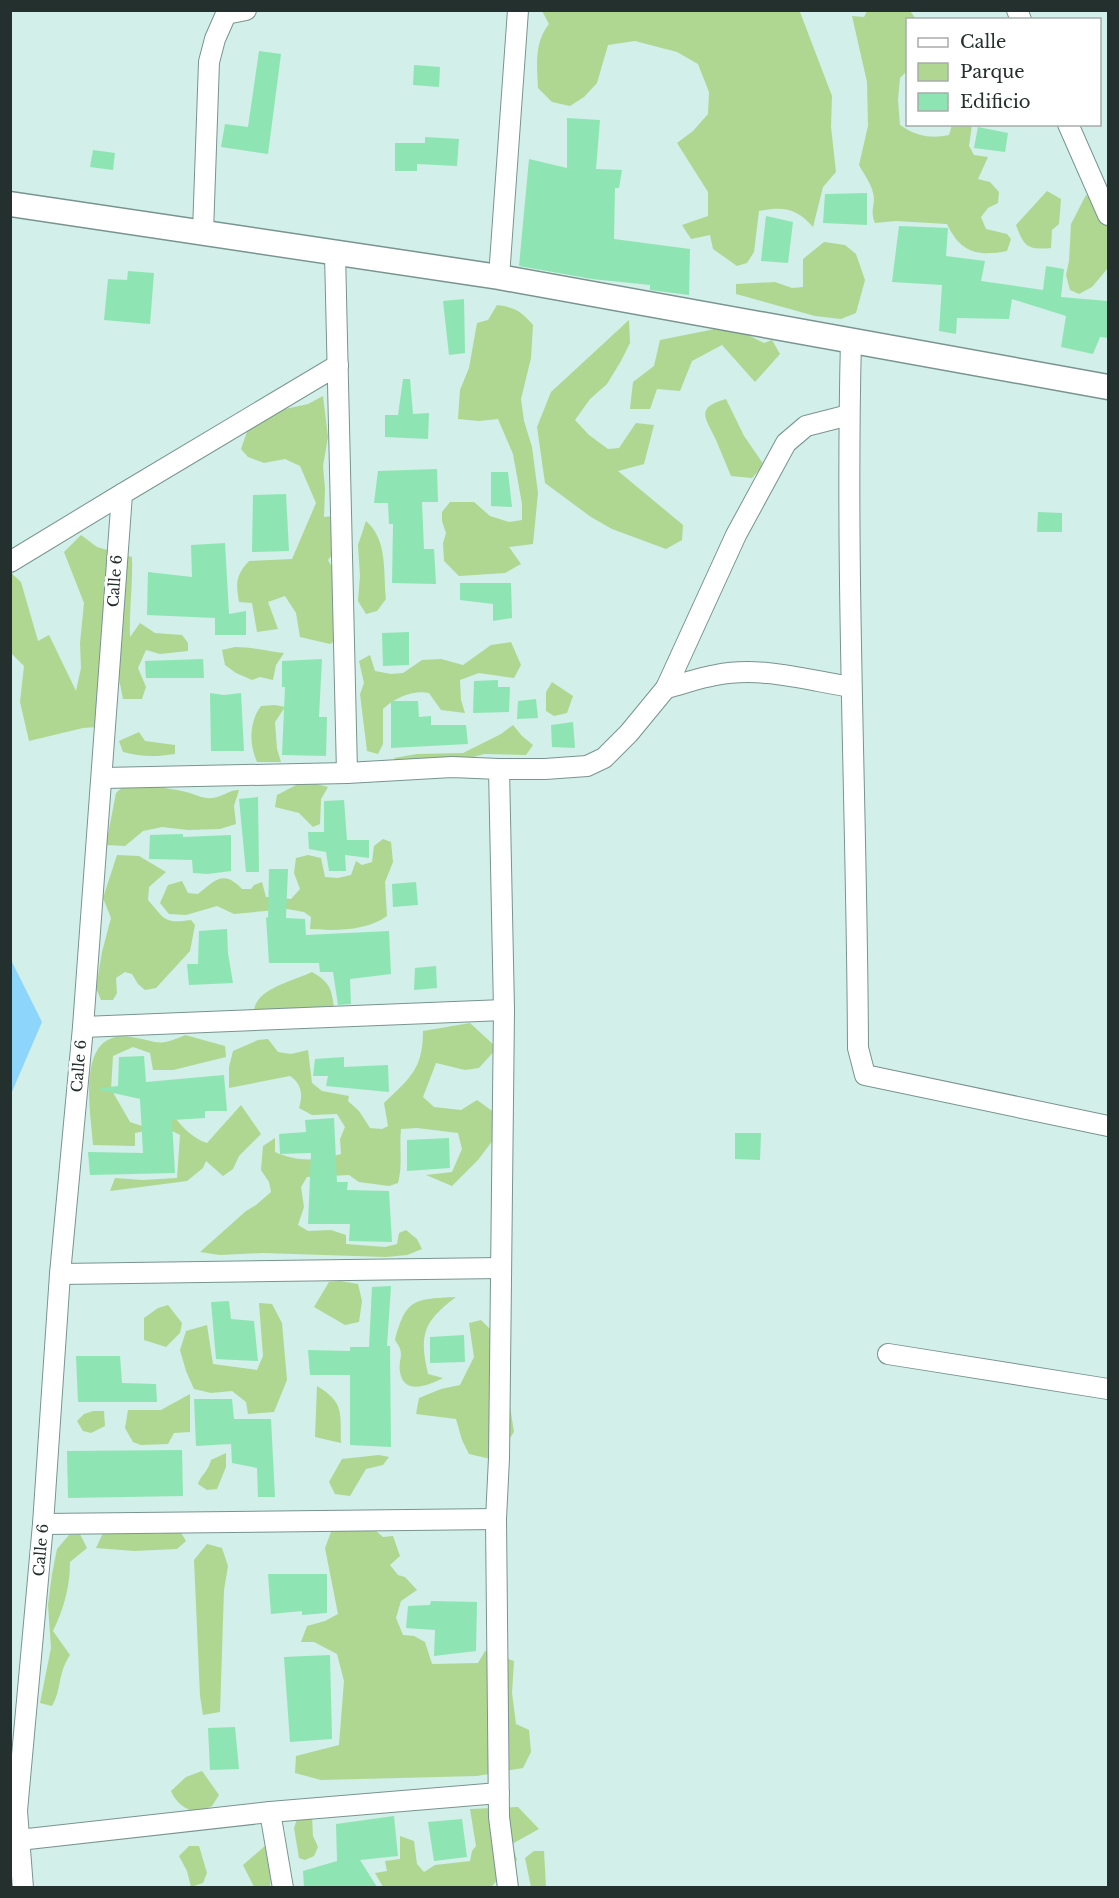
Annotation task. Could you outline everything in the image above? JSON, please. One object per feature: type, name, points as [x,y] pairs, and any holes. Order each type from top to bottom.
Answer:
[{"type":"street","points":[[203,232],[209,62],[226,12],[246,10]]},
{"type":"street","points":[[499,277],[518,10]]},
{"type":"street","points":[[1069,126],[1108,215]]},
{"type":"street","points":[[10,204],[499,277],[1108,387]]},
{"type":"street","points":[[335,253],[347,772]]},
{"type":"street","points":[[851,340],[849,415],[851,687],[858,1048],[865,1075],[1108,1126]]},
{"type":"street","points":[[10,562],[338,365]]},
{"type":"street","points":[[103,778],[452,767],[544,769],[587,766],[604,758],[629,733],[666,688],[736,535],[786,443],[806,426],[849,415]]},
{"type":"street","name":"Calle 6","points":[[23,1887],[15,1841],[17,1811],[43,1524],[60,1274],[103,778],[122,494]]},
{"type":"street","points":[[666,688],[717,674],[750,673],[785,674],[851,687]]},
{"type":"street","points":[[499,769],[504,1010],[499,1458],[496,1519],[499,1817],[508,1887]]},
{"type":"street","points":[[83,1027],[504,1010]]},
{"type":"street","points":[[60,1274],[501,1268]]},
{"type":"street","points":[[888,1354],[1108,1389]]},
{"type":"street","points":[[43,1524],[496,1519]]},
{"type":"street","points":[[15,1841],[270,1812],[499,1793]]},
{"type":"street","points":[[270,1812],[283,1887]]},
{"type":"green space","points":[[542,11],[801,11],[832,96],[831,127],[836,172],[823,187],[813,227],[801,216],[789,210],[759,211],[754,252],[747,263],[737,266],[713,249],[710,235],[691,239],[682,225],[708,216],[708,192],[677,143],[693,131],[708,114],[709,92],[698,64],[677,52],[635,41],[608,45],[597,83],[584,97],[570,106],[552,102],[538,88],[539,47],[549,24]]},
{"type":"green space","points":[[867,11],[910,11],[915,18],[906,18],[906,72],[900,78],[898,100],[900,125],[918,134],[936,137],[949,135],[952,126],[972,126],[969,146],[974,155],[988,157],[978,179],[990,182],[999,192],[998,203],[988,208],[981,217],[986,229],[1007,234],[1011,239],[1007,251],[987,253],[971,250],[958,241],[947,224],[896,221],[875,223],[872,191],[859,165],[868,126],[867,82],[852,16],[864,17]]},
{"type":"green space","points":[[1047,191],[1061,199],[1059,224],[1052,230],[1051,248],[1028,246],[1016,225]]},
{"type":"green space","points":[[1086,195],[1108,206],[1108,268],[1092,287],[1079,294],[1070,290],[1066,275],[1071,224]]},
{"type":"green space","points":[[824,242],[845,245],[856,254],[865,280],[856,313],[841,319],[815,316],[736,294],[736,284],[775,282],[792,288],[803,287],[803,259]]},
{"type":"green space","points":[[497,305],[517,311],[533,325],[531,358],[521,399],[524,421],[532,447],[538,493],[533,544],[509,547],[521,564],[505,573],[459,576],[444,561],[443,543],[446,533],[442,512],[450,502],[474,502],[490,516],[509,522],[522,520],[522,504],[513,454],[498,419],[479,421],[458,419],[460,390],[469,368],[477,323],[488,320]]},
{"type":"green space","points":[[629,320],[630,343],[621,361],[607,384],[590,399],[575,420],[589,435],[608,449],[619,448],[636,423],[654,425],[644,464],[618,471],[683,525],[682,540],[666,549],[612,529],[591,517],[545,483],[537,427],[551,392]]},
{"type":"green space","points":[[730,326],[764,343],[772,340],[780,354],[755,382],[722,345],[692,361],[680,391],[657,389],[650,409],[630,409],[633,382],[654,366],[660,340]]},
{"type":"green space","points":[[323,396],[328,437],[323,466],[324,517],[351,514],[348,534],[328,560],[345,591],[344,635],[330,644],[300,637],[296,613],[285,596],[268,602],[278,629],[257,632],[252,603],[239,602],[237,585],[241,571],[249,561],[292,559],[316,503],[300,466],[285,459],[264,463],[248,457],[241,449],[249,426],[285,409],[308,404]]},
{"type":"green space","points":[[726,399],[744,436],[764,465],[752,478],[731,476],[706,420],[706,410],[716,402]]},
{"type":"green space","points":[[366,521],[378,537],[381,547],[386,599],[377,611],[366,614],[358,601],[360,576],[358,545]]},
{"type":"green space","points":[[81,535],[97,547],[132,557],[130,637],[140,623],[155,633],[182,635],[188,643],[188,651],[160,654],[146,650],[138,668],[146,687],[142,699],[123,699],[119,679],[97,727],[83,728],[29,741],[20,702],[24,666],[11,653],[10,572],[21,582],[38,641],[49,635],[76,691],[81,668],[80,643],[84,603],[64,552]]},
{"type":"green space","points":[[511,642],[521,665],[514,678],[479,673],[460,680],[461,700],[465,713],[441,710],[429,693],[416,693],[398,698],[383,709],[383,744],[378,754],[367,751],[360,694],[364,683],[359,661],[370,655],[375,671],[391,674],[403,673],[422,660],[441,659],[463,665],[491,645]]},
{"type":"green space","points":[[235,647],[284,653],[276,665],[273,680],[260,677],[252,680],[225,665],[222,650]]},
{"type":"green space","points":[[552,682],[573,696],[567,713],[554,716],[546,711],[546,692]]},
{"type":"green space","points":[[261,706],[285,707],[275,722],[277,749],[281,762],[257,762],[252,741],[254,719]]},
{"type":"green space","points":[[513,725],[533,745],[526,755],[484,754],[406,776],[394,758],[417,754],[463,753],[501,734]]},
{"type":"green space","points":[[139,732],[145,741],[175,745],[175,754],[149,756],[123,752],[119,741]]},
{"type":"green space","points":[[304,781],[328,787],[321,799],[320,824],[313,827],[299,813],[275,807],[277,795]]},
{"type":"green space","points":[[125,785],[171,789],[209,798],[239,790],[234,806],[236,824],[220,829],[188,830],[162,827],[143,831],[125,846],[106,845],[116,793]]},
{"type":"green space","points":[[383,839],[391,842],[393,862],[385,882],[387,916],[370,925],[340,930],[310,929],[311,917],[304,912],[287,909],[234,914],[217,906],[186,915],[169,914],[160,903],[168,885],[182,881],[188,893],[198,894],[214,881],[224,878],[242,889],[251,889],[262,882],[266,897],[291,899],[300,889],[294,873],[296,858],[308,855],[321,858],[325,877],[338,878],[351,875],[356,861],[362,865],[372,862],[374,846]]},
{"type":"green space","points":[[117,855],[139,856],[166,872],[149,887],[148,900],[165,919],[191,920],[195,925],[190,951],[156,988],[145,990],[132,974],[125,972],[116,978],[117,993],[113,1000],[101,1000],[96,988],[111,918],[103,898]]},
{"type":"green space","points":[[312,972],[324,980],[330,989],[335,1013],[253,1016],[256,1004],[267,992]]},
{"type":"green space","points":[[470,1023],[497,1048],[479,1068],[465,1070],[436,1063],[423,1097],[434,1107],[461,1110],[477,1100],[495,1113],[499,1132],[478,1160],[452,1186],[426,1175],[452,1172],[462,1149],[458,1133],[417,1128],[401,1129],[398,1183],[389,1186],[359,1182],[349,1175],[307,1177],[301,1187],[304,1207],[298,1225],[308,1231],[331,1230],[346,1235],[346,1244],[385,1247],[397,1244],[399,1233],[406,1230],[417,1239],[422,1249],[407,1255],[386,1257],[263,1253],[220,1255],[200,1252],[271,1192],[269,1182],[261,1170],[263,1146],[275,1138],[275,1152],[299,1159],[316,1159],[341,1154],[340,1139],[345,1127],[337,1114],[312,1115],[299,1108],[300,1090],[290,1076],[229,1088],[229,1067],[233,1051],[258,1040],[268,1039],[278,1052],[291,1054],[308,1050],[312,1083],[322,1091],[349,1096],[348,1101],[359,1111],[370,1128],[382,1129],[388,1126],[384,1103],[408,1079],[418,1064],[423,1031]]},
{"type":"green space","points":[[185,1035],[225,1046],[226,1057],[173,1070],[153,1070],[150,1053],[133,1047],[113,1056],[111,1089],[130,1122],[142,1126],[173,1115],[188,1132],[207,1143],[241,1105],[261,1134],[239,1156],[233,1169],[223,1176],[206,1161],[203,1168],[187,1181],[110,1191],[115,1178],[142,1180],[177,1178],[180,1135],[164,1127],[135,1133],[135,1146],[93,1145],[89,1094],[93,1059],[101,1046],[113,1038],[131,1037],[163,1042]]},
{"type":"green space","points":[[329,1282],[358,1284],[362,1301],[359,1322],[345,1325],[314,1307]]},
{"type":"green space","points":[[456,1297],[436,1314],[426,1330],[424,1339],[428,1374],[443,1378],[418,1387],[406,1384],[400,1372],[401,1353],[395,1340],[403,1316],[408,1308],[422,1300]]},
{"type":"green space","points":[[259,1303],[272,1304],[282,1323],[287,1380],[274,1412],[248,1414],[246,1402],[232,1391],[211,1393],[194,1389],[180,1350],[186,1331],[207,1325],[213,1364],[257,1370],[263,1356]]},
{"type":"green space","points":[[168,1305],[182,1323],[180,1333],[166,1347],[144,1340],[144,1318],[158,1308]]},
{"type":"green space","points":[[481,1320],[499,1338],[514,1432],[495,1460],[469,1454],[456,1419],[416,1414],[419,1398],[441,1389],[460,1385],[474,1357],[469,1323]]},
{"type":"green space","points":[[317,1386],[337,1404],[341,1443],[315,1437]]},
{"type":"green space","points":[[190,1394],[190,1432],[174,1433],[168,1444],[141,1445],[133,1442],[125,1428],[128,1410],[161,1410]]},
{"type":"green space","points":[[104,1411],[105,1426],[91,1433],[83,1431],[77,1421],[84,1414]]},
{"type":"green space","points":[[226,1453],[226,1467],[217,1489],[207,1490],[198,1484],[211,1460]]},
{"type":"green space","points":[[379,1455],[389,1457],[383,1465],[366,1469],[350,1496],[335,1494],[329,1482],[342,1459]]},
{"type":"green space","points":[[354,1512],[383,1537],[393,1536],[400,1556],[390,1565],[398,1575],[405,1577],[417,1590],[401,1601],[396,1618],[403,1635],[414,1636],[425,1642],[432,1664],[478,1663],[485,1651],[514,1661],[512,1693],[516,1724],[529,1730],[531,1752],[523,1768],[477,1776],[321,1780],[295,1773],[296,1756],[339,1745],[344,1681],[337,1654],[314,1642],[301,1642],[307,1626],[325,1621],[338,1614],[325,1548],[331,1532]]},
{"type":"green space","points":[[180,1531],[186,1541],[177,1549],[134,1551],[96,1548],[103,1533],[159,1534]]},
{"type":"green space","points":[[80,1534],[87,1548],[70,1562],[66,1597],[53,1631],[70,1655],[63,1669],[52,1706],[40,1703],[51,1648],[48,1605],[52,1574],[57,1549],[69,1535]]},
{"type":"green space","points":[[207,1544],[222,1548],[228,1566],[224,1590],[220,1712],[203,1715],[200,1696],[194,1560]]},
{"type":"green space","points":[[202,1771],[219,1795],[212,1806],[197,1813],[181,1805],[171,1791],[186,1777]]},
{"type":"green space","points":[[518,1807],[539,1829],[512,1844],[517,1860],[491,1887],[383,1887],[375,1873],[387,1871],[385,1861],[400,1859],[400,1836],[414,1841],[417,1864],[424,1872],[435,1865],[470,1861],[472,1851],[476,1846],[470,1809]]},
{"type":"green space","points":[[312,1816],[313,1836],[318,1847],[314,1856],[305,1860],[299,1858],[294,1828],[297,1819]]},
{"type":"green space","points":[[266,1845],[272,1864],[270,1887],[254,1887],[243,1865]]},
{"type":"green space","points":[[189,1846],[199,1846],[207,1873],[203,1883],[191,1887],[187,1871],[179,1856]]},
{"type":"green space","points":[[534,1851],[544,1851],[546,1887],[531,1887],[525,1858]]},
{"type":"water","points":[[11,960],[42,1022],[11,1094]]},
{"type":"building","points":[[259,51],[281,54],[268,154],[221,147],[225,124],[248,127]]},
{"type":"building","points":[[414,65],[440,67],[439,87],[413,85]]},
{"type":"building","points":[[567,118],[600,120],[596,169],[622,170],[619,188],[615,188],[614,239],[690,249],[689,295],[650,290],[650,285],[592,279],[519,266],[529,159],[567,168]]},
{"type":"building","points":[[978,127],[1008,133],[1005,152],[974,148]]},
{"type":"building","points":[[425,137],[459,139],[457,166],[417,164],[417,171],[395,171],[395,143],[425,143]]},
{"type":"building","points":[[93,150],[115,153],[113,170],[90,167]]},
{"type":"building","points":[[867,193],[867,225],[823,223],[825,194]]},
{"type":"building","points":[[766,216],[793,222],[788,263],[761,261]]},
{"type":"building","points":[[899,226],[948,228],[946,256],[985,261],[981,281],[1043,290],[1046,266],[1064,269],[1061,297],[1108,301],[1108,338],[1100,337],[1093,354],[1061,347],[1066,316],[1012,299],[1009,319],[957,318],[956,334],[939,331],[942,285],[892,282]]},
{"type":"building","points":[[128,271],[154,273],[150,324],[104,320],[108,279],[127,280]]},
{"type":"building","points":[[464,299],[465,353],[449,355],[443,301]]},
{"type":"building","points":[[403,379],[410,379],[413,414],[429,413],[428,439],[385,437],[385,415],[398,415]]},
{"type":"building","points":[[437,469],[438,502],[422,502],[424,549],[434,549],[436,584],[392,583],[393,524],[389,524],[388,503],[374,503],[378,471]]},
{"type":"building","points":[[491,472],[508,472],[512,507],[491,506]]},
{"type":"building","points":[[286,494],[289,551],[252,552],[253,495]]},
{"type":"building","points":[[1038,512],[1062,513],[1062,532],[1037,532]]},
{"type":"building","points":[[225,543],[229,614],[246,611],[246,635],[215,635],[215,618],[147,615],[148,572],[192,577],[191,545]]},
{"type":"building","points":[[460,583],[511,583],[512,618],[493,621],[493,604],[460,600]]},
{"type":"building","points":[[409,632],[409,665],[383,666],[382,633]]},
{"type":"building","points":[[203,659],[204,678],[146,678],[145,661]]},
{"type":"building","points":[[322,659],[319,717],[327,717],[326,756],[282,755],[285,687],[282,687],[282,661]]},
{"type":"building","points":[[498,680],[498,687],[510,687],[509,712],[473,713],[474,681]]},
{"type":"building","points":[[210,693],[224,695],[241,693],[244,751],[211,751]]},
{"type":"building","points":[[536,699],[538,718],[517,719],[518,701]]},
{"type":"building","points":[[391,701],[418,701],[419,717],[431,716],[431,725],[466,725],[468,744],[391,748]]},
{"type":"building","points":[[573,722],[575,748],[552,747],[551,725]]},
{"type":"building","points":[[258,797],[259,872],[246,872],[239,799]]},
{"type":"building","points":[[344,800],[347,840],[369,840],[369,858],[345,855],[346,871],[329,871],[326,852],[309,849],[308,832],[324,832],[324,801]]},
{"type":"building","points":[[183,834],[183,837],[231,835],[231,871],[193,873],[192,860],[149,859],[150,835]]},
{"type":"building","points":[[269,869],[288,869],[286,918],[305,919],[306,935],[389,931],[391,974],[350,979],[351,1004],[338,1005],[333,972],[320,972],[319,963],[269,963],[266,917],[268,918]]},
{"type":"building","points":[[416,882],[418,905],[393,907],[392,884]]},
{"type":"building","points":[[227,929],[233,983],[189,985],[187,964],[198,964],[199,931]]},
{"type":"building","points":[[436,966],[437,988],[414,990],[415,968]]},
{"type":"building","points":[[144,1056],[146,1082],[224,1075],[227,1111],[205,1111],[205,1118],[172,1120],[175,1173],[90,1175],[88,1152],[143,1153],[140,1099],[100,1090],[100,1088],[118,1086],[119,1057]]},
{"type":"building","points":[[344,1057],[344,1067],[388,1065],[389,1092],[326,1086],[328,1076],[313,1076],[315,1059]]},
{"type":"building","points":[[334,1118],[337,1182],[348,1182],[347,1190],[389,1191],[392,1242],[349,1241],[350,1224],[308,1224],[311,1153],[280,1154],[279,1134],[306,1132],[305,1120]]},
{"type":"building","points":[[735,1133],[761,1133],[760,1160],[735,1159]]},
{"type":"building","points":[[449,1138],[450,1168],[407,1171],[407,1140]]},
{"type":"building","points":[[391,1286],[387,1346],[390,1346],[391,1447],[350,1445],[350,1375],[310,1375],[308,1350],[350,1351],[350,1347],[369,1347],[372,1287]]},
{"type":"building","points":[[229,1301],[231,1319],[254,1321],[258,1361],[216,1359],[211,1302]]},
{"type":"building","points":[[464,1335],[465,1362],[430,1363],[430,1337]]},
{"type":"building","points":[[76,1356],[120,1356],[122,1383],[156,1384],[157,1402],[78,1402]]},
{"type":"building","points":[[194,1399],[232,1399],[234,1419],[271,1419],[275,1497],[258,1497],[257,1468],[232,1463],[231,1444],[196,1446]]},
{"type":"building","points":[[182,1450],[183,1496],[68,1498],[67,1451]]},
{"type":"building","points":[[268,1574],[327,1574],[327,1613],[302,1615],[302,1611],[271,1614]]},
{"type":"building","points":[[431,1601],[477,1602],[476,1651],[434,1656],[435,1630],[406,1628],[408,1606],[430,1605]]},
{"type":"building","points":[[330,1655],[332,1739],[290,1742],[284,1657]]},
{"type":"building","points":[[235,1727],[239,1769],[210,1770],[208,1728]]},
{"type":"building","points":[[394,1816],[398,1856],[360,1860],[377,1887],[304,1887],[303,1871],[337,1861],[336,1824]]},
{"type":"building","points":[[462,1819],[467,1857],[434,1861],[428,1822]]}]
